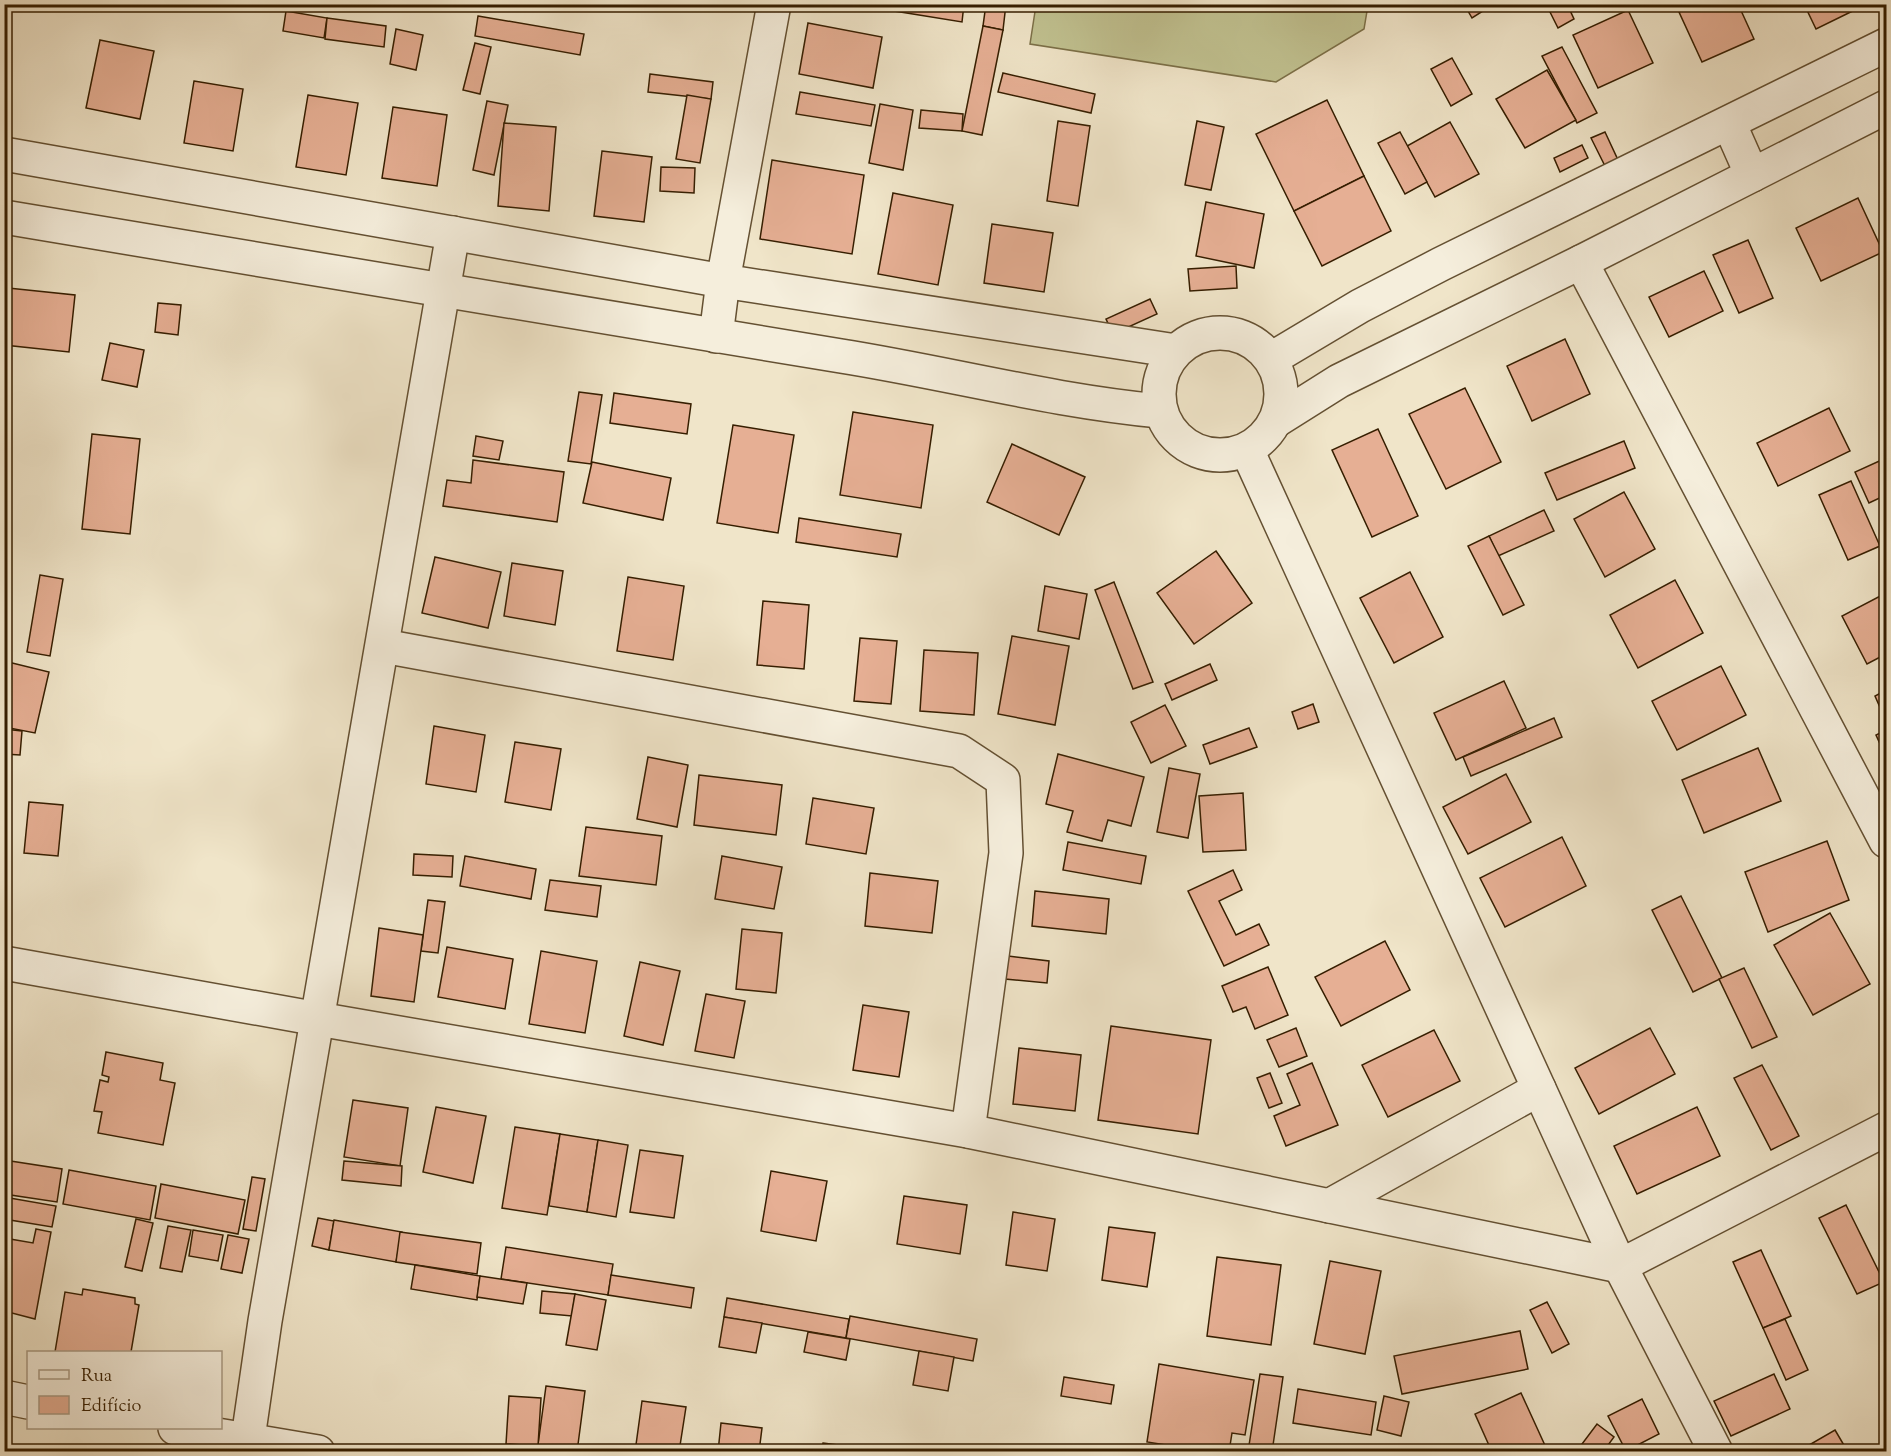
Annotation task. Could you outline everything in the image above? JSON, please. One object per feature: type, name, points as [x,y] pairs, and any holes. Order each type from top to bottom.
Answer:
[{"type":"street","points":[[716,336],[723,281],[774,4]]},
{"type":"street","points":[[1271,359],[1360,306],[1887,45]]},
{"type":"street","points":[[1277,420],[1282,399],[1280,378],[1271,359],[1256,344],[1235,334],[1214,333],[1194,338],[1176,351],[1164,368],[1158,390],[1160,411],[1170,430],[1185,446],[1205,454],[1227,456],[1247,450],[1264,438],[1277,420],[1339,381],[1887,107]]},
{"type":"street","points":[[1729,123],[1752,175]]},
{"type":"street","points":[[4,154],[723,281],[1176,351]]},
{"type":"street","points":[[4,217],[865,360],[1059,398],[1160,411]]},
{"type":"street","points":[[247,1446],[265,1321],[453,233]]},
{"type":"street","points":[[1581,262],[1887,842]]},
{"type":"street","points":[[1247,450],[1620,1266],[1716,1452]]},
{"type":"street","points":[[383,646],[959,751],[1003,780],[1006,853],[968,1131]]},
{"type":"street","points":[[4,963],[968,1131],[1620,1266],[1887,1129]]},
{"type":"street","points":[[1329,1206],[1539,1089]]},
{"type":"street","points":[[4,1398],[27,1402]]},
{"type":"street","points":[[180,1429],[247,1446],[318,1452]]},
{"type":"green space","points":[[1036,4],[1368,5],[1364,29],[1276,82],[1030,44]]},
{"type":"building","points":[[295,4],[341,4],[340,10]]},
{"type":"building","points":[[876,4],[964,4],[962,22],[876,8]]},
{"type":"building","points":[[986,4],[1006,4],[1003,30],[983,26]]},
{"type":"building","points":[[1464,4],[1494,4],[1472,18]]},
{"type":"building","points":[[1546,4],[1567,4],[1574,19],[1558,28]]},
{"type":"building","points":[[1696,4],[1738,4],[1754,39],[1702,62],[1679,12]]},
{"type":"building","points":[[1804,4],[1867,4],[1816,29]]},
{"type":"building","points":[[1628,10],[1653,63],[1598,88],[1573,35]]},
{"type":"building","points":[[286,11],[327,18],[324,38],[283,31]]},
{"type":"building","points":[[478,16],[584,34],[580,55],[475,36]]},
{"type":"building","points":[[327,18],[386,26],[384,47],[325,39]]},
{"type":"building","points":[[808,23],[882,37],[873,88],[799,74]]},
{"type":"building","points":[[983,26],[1003,30],[982,135],[962,131]]},
{"type":"building","points":[[396,29],[423,35],[416,70],[390,64]]},
{"type":"building","points":[[100,40],[154,51],[140,119],[86,108]]},
{"type":"building","points":[[475,43],[491,47],[480,94],[463,90]]},
{"type":"building","points":[[1562,47],[1597,113],[1577,123],[1542,56]]},
{"type":"building","points":[[1452,58],[1472,94],[1451,106],[1431,69]]},
{"type":"building","points":[[1547,70],[1576,120],[1525,148],[1496,99]]},
{"type":"building","points":[[1003,73],[1095,94],[1091,113],[998,92]]},
{"type":"building","points":[[650,74],[713,82],[711,99],[648,92]]},
{"type":"building","points":[[194,81],[243,89],[233,151],[184,143]]},
{"type":"building","points":[[800,92],[875,105],[871,126],[796,114]]},
{"type":"building","points":[[308,95],[358,103],[346,175],[296,167]]},
{"type":"building","points":[[687,95],[711,99],[700,163],[676,159]]},
{"type":"building","points":[[1327,100],[1364,176],[1294,211],[1256,134]]},
{"type":"building","points":[[487,101],[508,105],[494,175],[473,170]]},
{"type":"building","points":[[880,104],[913,110],[903,170],[869,163]]},
{"type":"building","points":[[393,107],[447,115],[437,186],[382,178]]},
{"type":"building","points":[[921,110],[963,114],[962,131],[919,128]]},
{"type":"building","points":[[1058,121],[1090,126],[1078,206],[1047,201]]},
{"type":"building","points":[[1197,121],[1224,127],[1211,190],[1185,185]]},
{"type":"building","points":[[1450,122],[1479,174],[1435,197],[1407,146]]},
{"type":"building","points":[[504,123],[556,127],[549,211],[498,206]]},
{"type":"building","points":[[1400,132],[1427,182],[1405,194],[1378,143]]},
{"type":"building","points":[[1605,132],[1618,160],[1605,166],[1591,138]]},
{"type":"building","points":[[1582,145],[1588,158],[1560,172],[1554,158]]},
{"type":"building","points":[[602,151],[652,157],[644,222],[594,216]]},
{"type":"building","points":[[772,160],[864,175],[852,254],[760,239]]},
{"type":"building","points":[[661,167],[695,168],[694,193],[660,191]]},
{"type":"building","points":[[1364,176],[1391,231],[1322,266],[1294,211]]},
{"type":"building","points":[[893,193],[953,205],[938,285],[878,274]]},
{"type":"building","points":[[1858,198],[1883,252],[1821,281],[1796,228]]},
{"type":"building","points":[[1206,202],[1264,214],[1254,268],[1196,256]]},
{"type":"building","points":[[992,224],[1053,233],[1044,292],[984,283]]},
{"type":"building","points":[[1748,240],[1773,298],[1739,313],[1713,255]]},
{"type":"building","points":[[1236,266],[1237,288],[1190,291],[1188,269]]},
{"type":"building","points":[[1704,271],[1723,311],[1669,337],[1649,297]]},
{"type":"building","points":[[8,288],[75,295],[69,352],[4,345]]},
{"type":"building","points":[[1150,299],[1157,314],[1113,334],[1106,319]]},
{"type":"building","points":[[158,303],[181,305],[178,335],[155,332]]},
{"type":"building","points":[[1565,339],[1590,394],[1532,421],[1507,366]]},
{"type":"building","points":[[110,343],[144,350],[137,387],[102,380]]},
{"type":"building","points":[[1465,388],[1501,462],[1446,489],[1409,414]]},
{"type":"building","points":[[579,392],[602,395],[591,464],[568,461]]},
{"type":"building","points":[[614,393],[691,404],[687,434],[610,423]]},
{"type":"building","points":[[1829,408],[1850,451],[1778,486],[1757,443]]},
{"type":"building","points":[[853,412],[933,425],[921,508],[840,495]]},
{"type":"building","points":[[733,425],[794,435],[778,533],[717,523]]},
{"type":"building","points":[[1378,429],[1418,516],[1372,537],[1332,450]]},
{"type":"building","points":[[92,434],[140,439],[130,534],[82,529]]},
{"type":"building","points":[[476,436],[503,441],[499,460],[473,456]]},
{"type":"building","points":[[1624,441],[1635,468],[1557,500],[1545,473]]},
{"type":"building","points":[[1012,444],[1085,477],[1059,535],[987,502]]},
{"type":"building","points":[[1886,458],[1886,495],[1869,503],[1855,472]]},
{"type":"building","points":[[473,460],[564,472],[557,522],[443,506],[447,480],[471,483]]},
{"type":"building","points":[[592,462],[671,478],[663,520],[583,503]]},
{"type":"building","points":[[1851,481],[1880,546],[1848,560],[1819,495]]},
{"type":"building","points":[[1624,492],[1655,549],[1605,577],[1574,519]]},
{"type":"building","points":[[1544,510],[1554,531],[1498,556],[1489,536]]},
{"type":"building","points":[[799,518],[901,534],[897,557],[796,542]]},
{"type":"building","points":[[1489,536],[1524,605],[1503,615],[1468,546]]},
{"type":"building","points":[[1216,551],[1252,603],[1194,644],[1157,593]]},
{"type":"building","points":[[435,557],[501,572],[488,628],[422,613]]},
{"type":"building","points":[[512,563],[563,571],[555,625],[504,616]]},
{"type":"building","points":[[1410,572],[1443,637],[1394,663],[1360,598]]},
{"type":"building","points":[[40,575],[63,579],[50,656],[27,652]]},
{"type":"building","points":[[628,577],[684,586],[673,660],[617,651]]},
{"type":"building","points":[[1675,580],[1703,633],[1638,668],[1610,615]]},
{"type":"building","points":[[1114,582],[1153,682],[1133,689],[1095,590]]},
{"type":"building","points":[[1045,586],[1087,594],[1079,639],[1038,631]]},
{"type":"building","points":[[1886,593],[1886,654],[1867,664],[1842,616]]},
{"type":"building","points":[[763,601],[809,605],[804,669],[757,665]]},
{"type":"building","points":[[1012,636],[1069,646],[1055,725],[998,714]]},
{"type":"building","points":[[860,638],[897,641],[891,704],[854,701]]},
{"type":"building","points":[[924,650],[978,653],[974,715],[920,711]]},
{"type":"building","points":[[4,661],[49,672],[35,733],[4,727]]},
{"type":"building","points":[[1210,664],[1217,680],[1172,700],[1165,684]]},
{"type":"building","points":[[1721,666],[1746,715],[1677,750],[1652,701]]},
{"type":"building","points":[[1504,681],[1526,728],[1456,760],[1434,713]]},
{"type":"building","points":[[1886,690],[1886,721],[1875,696]]},
{"type":"building","points":[[1313,704],[1319,722],[1298,729],[1292,712]]},
{"type":"building","points":[[1165,705],[1186,746],[1151,763],[1131,722]]},
{"type":"building","points":[[1554,718],[1562,737],[1471,776],[1463,757]]},
{"type":"building","points":[[434,726],[485,735],[476,792],[426,784]]},
{"type":"building","points":[[1249,728],[1257,747],[1210,764],[1203,745]]},
{"type":"building","points":[[4,729],[22,731],[20,755],[4,754]]},
{"type":"building","points":[[1886,730],[1886,757],[1876,735]]},
{"type":"building","points":[[515,742],[561,749],[551,810],[505,802]]},
{"type":"building","points":[[1758,748],[1781,801],[1704,833],[1682,780]]},
{"type":"building","points":[[1058,754],[1144,777],[1131,826],[1108,820],[1102,841],[1067,832],[1073,811],[1046,804]]},
{"type":"building","points":[[648,757],[688,765],[677,827],[637,819]]},
{"type":"building","points":[[1169,768],[1200,774],[1188,838],[1157,832]]},
{"type":"building","points":[[1506,774],[1531,822],[1468,854],[1443,807]]},
{"type":"building","points":[[699,775],[782,785],[776,835],[694,825]]},
{"type":"building","points":[[1243,793],[1246,850],[1203,852],[1199,796]]},
{"type":"building","points":[[813,798],[874,808],[866,854],[806,844]]},
{"type":"building","points":[[29,802],[63,805],[58,856],[24,853]]},
{"type":"building","points":[[586,827],[662,836],[656,885],[579,876]]},
{"type":"building","points":[[1562,837],[1586,886],[1505,927],[1480,878]]},
{"type":"building","points":[[1827,841],[1849,900],[1768,932],[1745,872]]},
{"type":"building","points":[[1068,842],[1146,856],[1141,884],[1063,870]]},
{"type":"building","points":[[414,854],[453,856],[452,877],[413,875]]},
{"type":"building","points":[[465,856],[536,869],[531,899],[460,886]]},
{"type":"building","points":[[722,856],[782,867],[774,909],[715,899]]},
{"type":"building","points":[[1233,870],[1242,890],[1219,901],[1236,935],[1259,924],[1269,945],[1224,966],[1188,891]]},
{"type":"building","points":[[870,873],[938,881],[932,933],[865,926]]},
{"type":"building","points":[[550,880],[601,886],[597,917],[545,910]]},
{"type":"building","points":[[1035,891],[1109,899],[1106,934],[1032,926]]},
{"type":"building","points":[[1681,896],[1722,978],[1693,992],[1652,910]]},
{"type":"building","points":[[428,900],[445,902],[438,953],[421,951]]},
{"type":"building","points":[[1830,913],[1870,984],[1813,1015],[1774,945]]},
{"type":"building","points":[[379,928],[423,935],[414,1002],[371,996]]},
{"type":"building","points":[[742,929],[782,933],[776,993],[736,989]]},
{"type":"building","points":[[1385,941],[1410,990],[1341,1026],[1315,977]]},
{"type":"building","points":[[447,947],[513,959],[505,1009],[438,997]]},
{"type":"building","points":[[541,951],[597,961],[585,1033],[529,1024]]},
{"type":"building","points":[[1008,956],[1049,961],[1047,983],[1005,979]]},
{"type":"building","points":[[640,962],[680,971],[663,1045],[624,1036]]},
{"type":"building","points":[[1268,967],[1288,1015],[1255,1029],[1246,1007],[1233,1012],[1222,986]]},
{"type":"building","points":[[1744,968],[1777,1037],[1752,1048],[1719,979]]},
{"type":"building","points":[[706,994],[745,1001],[734,1058],[695,1051]]},
{"type":"building","points":[[863,1005],[909,1012],[899,1077],[853,1070]]},
{"type":"building","points":[[1111,1026],[1211,1040],[1198,1134],[1098,1120]]},
{"type":"building","points":[[1296,1028],[1307,1056],[1279,1067],[1267,1040]]},
{"type":"building","points":[[1650,1028],[1675,1074],[1599,1114],[1575,1068]]},
{"type":"building","points":[[1434,1030],[1460,1081],[1388,1117],[1362,1065]]},
{"type":"building","points":[[1019,1048],[1081,1055],[1075,1111],[1013,1104]]},
{"type":"building","points":[[106,1052],[163,1063],[160,1080],[175,1083],[163,1145],[98,1133],[102,1112],[94,1111],[100,1080],[108,1082],[109,1077],[102,1075]]},
{"type":"building","points":[[1312,1063],[1338,1125],[1286,1146],[1274,1116],[1300,1105],[1287,1074]]},
{"type":"building","points":[[1762,1065],[1799,1136],[1771,1150],[1734,1078]]},
{"type":"building","points":[[1270,1073],[1282,1103],[1269,1108],[1257,1078]]},
{"type":"building","points":[[4,1079],[10,1080],[4,1115]]},
{"type":"building","points":[[353,1100],[408,1108],[400,1166],[344,1157]]},
{"type":"building","points":[[436,1107],[486,1116],[473,1183],[423,1172]]},
{"type":"building","points":[[1697,1107],[1720,1156],[1637,1194],[1614,1146]]},
{"type":"building","points":[[515,1127],[560,1134],[547,1215],[502,1208]]},
{"type":"building","points":[[560,1134],[598,1140],[587,1212],[549,1206]]},
{"type":"building","points":[[598,1140],[628,1145],[616,1217],[587,1212]]},
{"type":"building","points":[[640,1150],[683,1156],[674,1218],[630,1212]]},
{"type":"building","points":[[4,1160],[62,1169],[57,1202],[4,1194]]},
{"type":"building","points":[[344,1161],[402,1166],[401,1186],[342,1180]]},
{"type":"building","points":[[69,1170],[156,1186],[150,1220],[63,1204]]},
{"type":"building","points":[[771,1171],[827,1181],[816,1241],[761,1231]]},
{"type":"building","points":[[252,1177],[265,1179],[256,1231],[243,1229]]},
{"type":"building","points":[[161,1184],[245,1200],[238,1234],[155,1218]]},
{"type":"building","points":[[904,1196],[967,1205],[960,1254],[897,1244]]},
{"type":"building","points":[[4,1197],[56,1206],[52,1227],[4,1219]]},
{"type":"building","points":[[1846,1205],[1884,1282],[1857,1294],[1819,1218]]},
{"type":"building","points":[[1013,1212],[1055,1219],[1047,1271],[1006,1265]]},
{"type":"building","points":[[318,1218],[334,1221],[329,1250],[312,1246]]},
{"type":"building","points":[[136,1219],[153,1223],[142,1271],[125,1267]]},
{"type":"building","points":[[334,1220],[402,1232],[396,1262],[329,1250]]},
{"type":"building","points":[[168,1226],[191,1230],[182,1272],[160,1268]]},
{"type":"building","points":[[1109,1227],[1155,1233],[1147,1287],[1102,1280]]},
{"type":"building","points":[[36,1229],[51,1232],[35,1319],[4,1311],[4,1238],[33,1243]]},
{"type":"building","points":[[193,1230],[223,1235],[218,1261],[189,1256]]},
{"type":"building","points":[[400,1232],[481,1243],[477,1274],[396,1262]]},
{"type":"building","points":[[228,1235],[249,1239],[242,1273],[221,1269]]},
{"type":"building","points":[[506,1247],[613,1264],[608,1295],[501,1279]]},
{"type":"building","points":[[1761,1250],[1791,1316],[1763,1328],[1733,1262]]},
{"type":"building","points":[[1217,1257],[1281,1265],[1271,1345],[1207,1336]]},
{"type":"building","points":[[1330,1261],[1381,1271],[1365,1354],[1314,1344]]},
{"type":"building","points":[[415,1265],[480,1276],[477,1300],[411,1289]]},
{"type":"building","points":[[611,1275],[694,1288],[691,1308],[608,1295]]},
{"type":"building","points":[[480,1276],[527,1283],[523,1304],[477,1297]]},
{"type":"building","points":[[83,1289],[135,1298],[135,1304],[139,1305],[131,1351],[55,1351],[65,1292],[82,1295]]},
{"type":"building","points":[[542,1291],[575,1294],[572,1316],[540,1313]]},
{"type":"building","points":[[575,1294],[606,1300],[597,1350],[566,1345]]},
{"type":"building","points":[[727,1298],[849,1319],[846,1338],[724,1317]]},
{"type":"building","points":[[1547,1302],[1569,1344],[1552,1353],[1530,1310]]},
{"type":"building","points":[[850,1316],[977,1339],[973,1361],[846,1338]]},
{"type":"building","points":[[724,1317],[762,1323],[756,1353],[719,1347]]},
{"type":"building","points":[[1785,1319],[1808,1370],[1786,1380],[1763,1328]]},
{"type":"building","points":[[1520,1331],[1528,1369],[1402,1394],[1394,1356]]},
{"type":"building","points":[[808,1332],[850,1339],[846,1360],[804,1352]]},
{"type":"building","points":[[919,1351],[954,1357],[948,1391],[913,1385]]},
{"type":"building","points":[[1159,1364],[1254,1380],[1245,1435],[1232,1433],[1229,1452],[1210,1452],[1147,1442]]},
{"type":"building","points":[[1260,1374],[1283,1377],[1272,1452],[1248,1452]]},
{"type":"building","points":[[1774,1374],[1790,1409],[1731,1436],[1714,1401]]},
{"type":"building","points":[[1064,1377],[1114,1385],[1111,1404],[1061,1396]]},
{"type":"building","points":[[546,1386],[585,1391],[577,1452],[537,1452]]},
{"type":"building","points":[[1298,1389],[1376,1402],[1371,1435],[1293,1423]]},
{"type":"building","points":[[1521,1393],[1548,1452],[1492,1452],[1475,1414]]},
{"type":"building","points":[[509,1396],[541,1398],[538,1446],[506,1444]]},
{"type":"building","points":[[1384,1396],[1409,1402],[1401,1436],[1377,1430]]},
{"type":"building","points":[[1642,1399],[1659,1434],[1626,1451],[1608,1416]]},
{"type":"building","points":[[642,1401],[686,1407],[679,1452],[635,1452]]},
{"type":"building","points":[[721,1423],[762,1428],[759,1452],[718,1452]]},
{"type":"building","points":[[1597,1424],[1614,1437],[1603,1452],[1576,1452]]},
{"type":"building","points":[[1835,1430],[1848,1452],[1797,1452]]},
{"type":"building","points":[[823,1443],[867,1449],[867,1452],[821,1452]]}]
